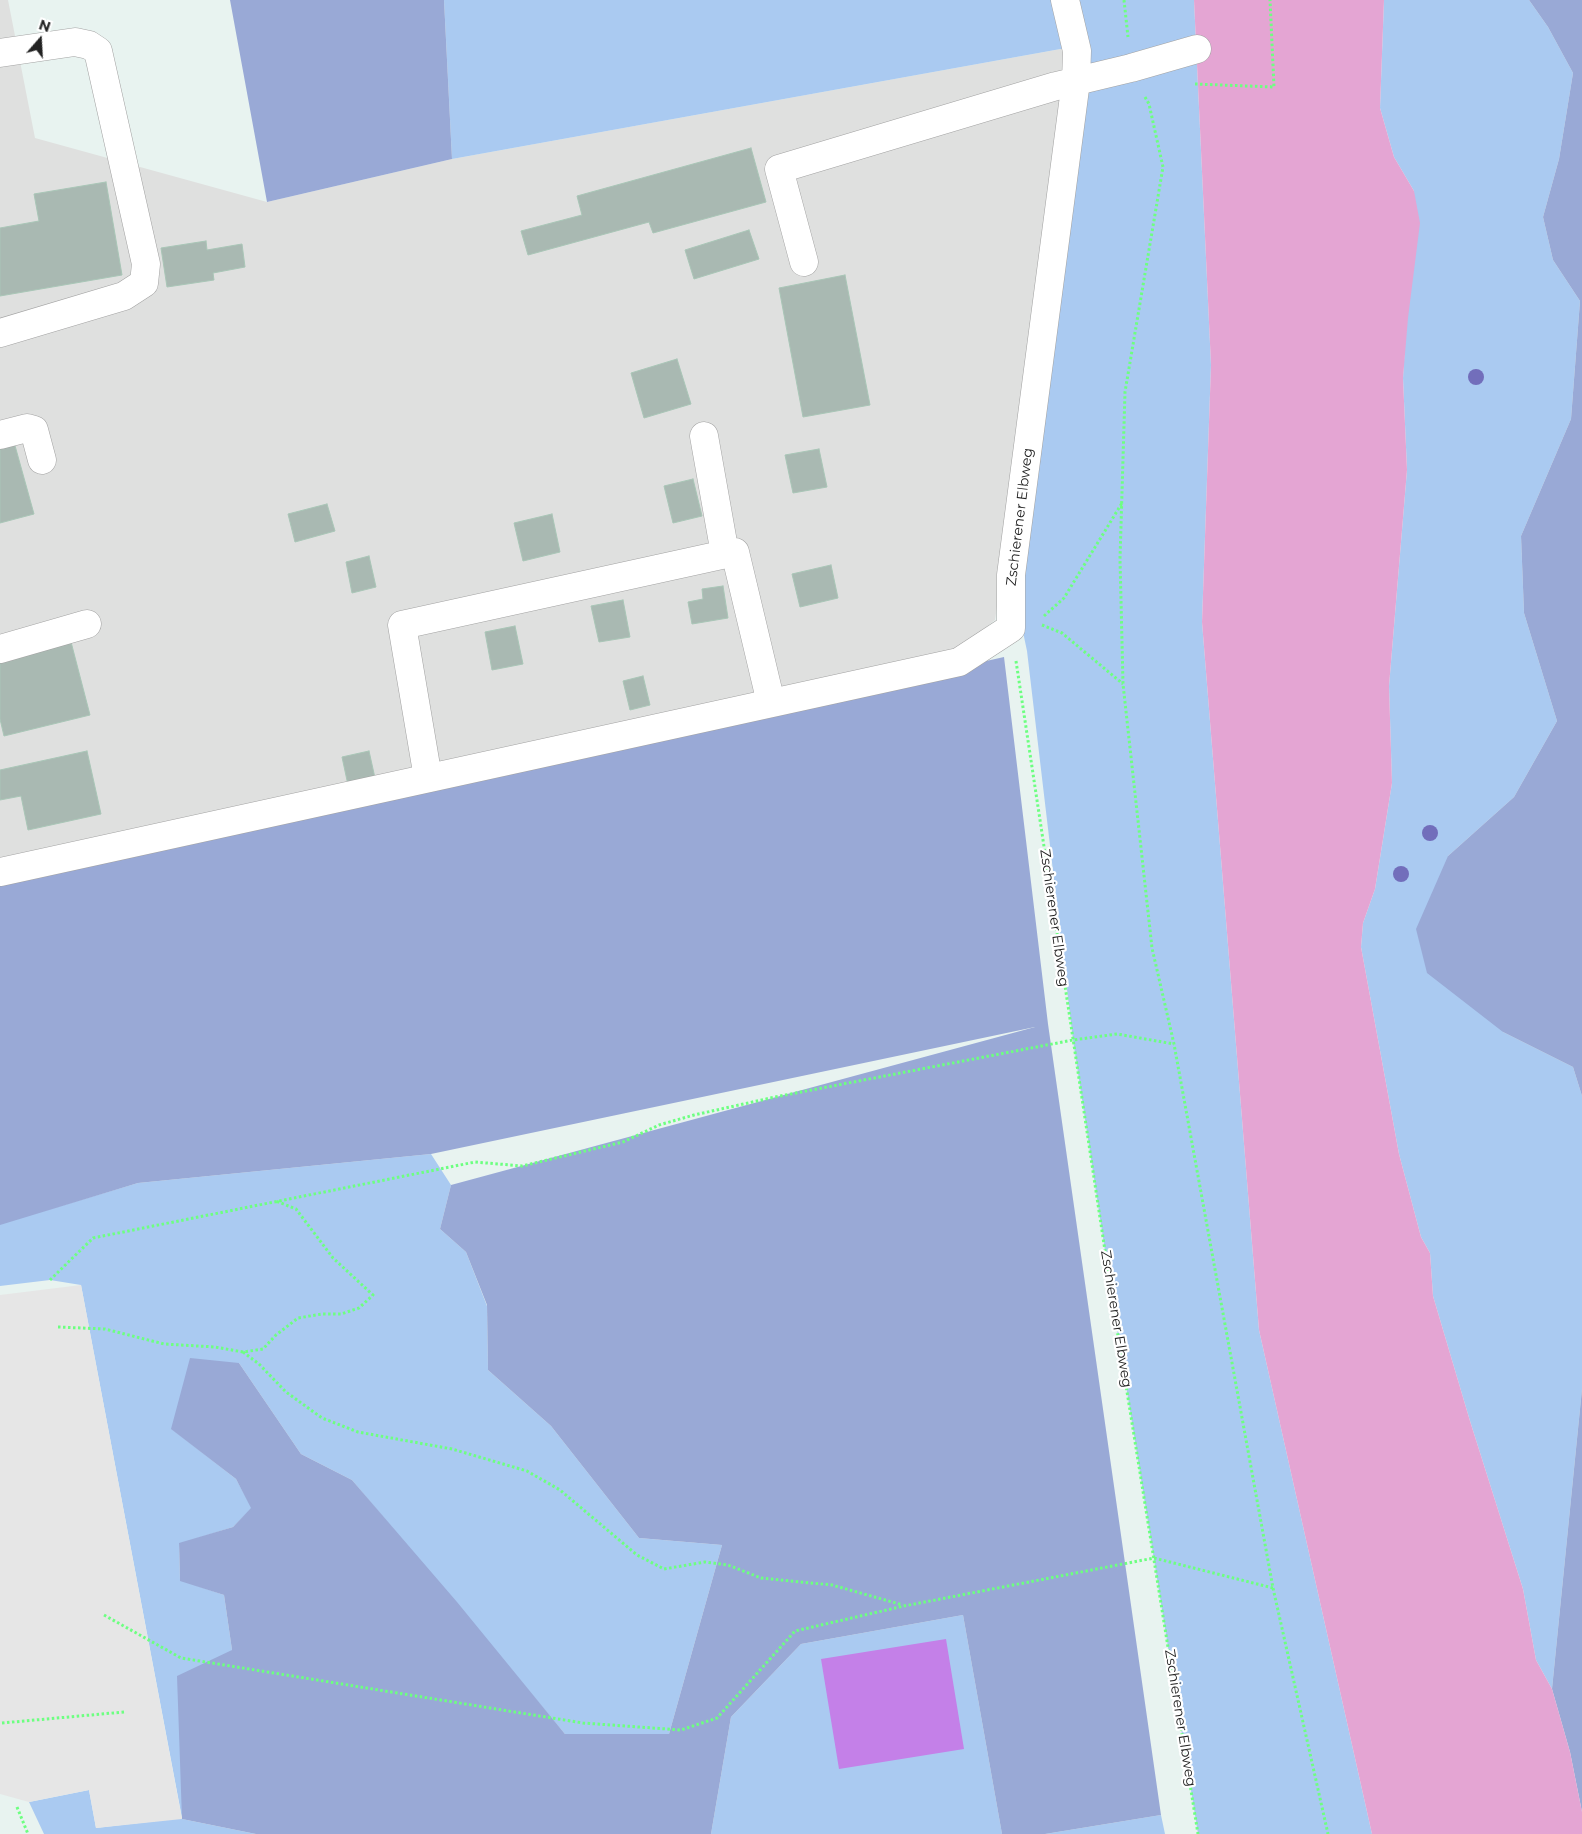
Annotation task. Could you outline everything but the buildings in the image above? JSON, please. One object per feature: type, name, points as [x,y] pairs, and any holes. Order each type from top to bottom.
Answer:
[{"type":"street","name":"Zschierener Elbweg","points":[[1024,625],[1011,575],[1076,81],[1077,51],[1065,0]]},
{"type":"street","points":[[0,52],[75,42],[88,45],[98,51],[146,264],[144,283],[124,296],[0,333]]},
{"type":"street","points":[[804,262],[779,169],[1076,81],[1197,50]]},
{"type":"street","points":[[0,435],[27,428],[34,430],[42,460]]},
{"type":"street","points":[[704,436],[725,554]]},
{"type":"street","points":[[428,778],[402,625],[725,554],[735,552],[771,703]]},
{"type":"street","points":[[0,649],[88,624]]},
{"type":"street","points":[[0,872],[959,662],[1024,625]]},
{"type":"path","points":[[1124,0],[1131,68],[1149,104],[1163,167],[1125,392],[1120,559],[1123,684],[1152,948],[1174,1044],[1273,1588],[1328,1834]]},
{"type":"path","points":[[1190,84],[1274,87],[1270,0]]},
{"type":"path","points":[[1024,625],[1064,598],[1122,503]]},
{"type":"path","points":[[1024,625],[1062,633],[1123,684]]},
{"type":"path","name":"Zschierener Elbweg","points":[[1024,625],[1072,1040],[1198,1834]]},
{"type":"path","points":[[50,1280],[93,1238],[475,1162],[522,1166],[623,1142],[659,1125],[694,1115],[774,1097],[1072,1040],[1117,1034],[1174,1044]]},
{"type":"path","points":[[58,1327],[105,1329],[164,1344],[216,1347],[243,1352],[264,1349],[276,1335],[298,1318],[322,1314],[341,1314],[359,1308],[373,1295],[333,1258],[296,1209],[275,1201]]},
{"type":"path","points":[[243,1352],[259,1364],[286,1392],[322,1418],[358,1432],[452,1449],[527,1471],[560,1490],[637,1555],[664,1569],[705,1562],[728,1565],[761,1578],[832,1584],[904,1606]]},
{"type":"path","points":[[104,1615],[181,1658],[583,1723],[681,1730],[717,1718],[795,1631],[904,1606],[1154,1558],[1273,1588]]},
{"type":"path","points":[[2,1723],[124,1712]]},
{"type":"path","points":[[17,1806],[28,1834]]},
{"type":"shaded area","points":[[0,0],[8,0],[35,138],[267,202],[452,159],[1066,48],[995,620],[951,655],[0,862]]},
{"type":"shaded area","points":[[230,0],[444,0],[452,159],[267,202]]},
{"type":"shaded area","points":[[444,0],[1054,0],[1066,48],[452,159]]},
{"type":"shaded area","points":[[1070,0],[1194,0],[1211,365],[1202,622],[1259,1330],[1372,1834],[1198,1834],[1115,1317],[1073,1040],[1027,651],[1011,575]]},
{"type":"shaded area","points":[[1194,0],[1384,0],[1380,108],[1394,157],[1414,191],[1420,223],[1408,318],[1403,378],[1407,470],[1389,686],[1392,783],[1375,889],[1363,923],[1361,947],[1399,1154],[1421,1237],[1430,1253],[1433,1296],[1523,1589],[1536,1660],[1552,1689],[1570,1752],[1582,1812],[1582,1834],[1372,1834],[1259,1330],[1202,622],[1211,365]]},
{"type":"shaded area","points":[[1384,0],[1529,0],[1548,27],[1573,73],[1559,159],[1543,217],[1553,260],[1580,301],[1571,419],[1521,536],[1524,613],[1557,721],[1514,797],[1448,856],[1503,1032],[1573,1067],[1582,1096],[1582,1389],[1552,1689],[1536,1660],[1523,1589],[1433,1296],[1430,1253],[1421,1237],[1399,1154],[1361,947],[1363,923],[1375,889],[1392,783],[1389,686],[1407,470],[1403,378],[1414,191],[1394,157],[1380,108]]},
{"type":"shaded area","points":[[1529,0],[1582,0],[1582,1096],[1573,1067],[1503,1032],[1427,973],[1416,929],[1448,856],[1514,797],[1557,721],[1524,613],[1521,536],[1571,419],[1580,301],[1553,260],[1543,217],[1559,159],[1573,73],[1548,27]]},
{"type":"shaded area","points":[[1004,657],[1048,1024],[1161,1815],[1045,1834],[1002,1834],[963,1615],[801,1644],[731,1717],[711,1834],[256,1834],[182,1819],[177,1676],[232,1650],[224,1595],[180,1581],[179,1543],[233,1527],[251,1508],[236,1479],[171,1429],[190,1358],[239,1363],[301,1454],[352,1480],[457,1602],[565,1734],[669,1734],[722,1545],[639,1538],[551,1426],[488,1370],[487,1305],[466,1252],[440,1229],[451,1185],[1035,1027],[431,1154],[138,1183],[0,1225],[0,883]]},
{"type":"shaded area","points":[[431,1154],[451,1185],[440,1229],[466,1252],[487,1306],[488,1370],[551,1426],[639,1538],[722,1545],[669,1734],[565,1734],[352,1480],[301,1454],[239,1363],[172,1429],[236,1479],[252,1508],[233,1527],[179,1544],[180,1580],[224,1595],[232,1650],[182,1819],[256,1834],[44,1834],[29,1802],[89,1790],[96,1828],[182,1818],[81,1285],[50,1280],[0,1286],[0,1224],[138,1183]]},
{"type":"shaded area","points":[[81,1285],[182,1819],[96,1828],[89,1790],[29,1802],[0,1794],[0,1295]]},
{"type":"shaded area","points":[[1582,1389],[1582,1812],[1570,1752],[1552,1689]]},
{"type":"shaded area","points":[[963,1615],[1002,1834],[711,1834],[731,1717],[801,1644]]},
{"type":"shaded area","points":[[946,1639],[964,1749],[839,1769],[821,1659]]},
{"type":"shaded area","points":[[1161,1815],[1165,1834],[1045,1834]]}]
